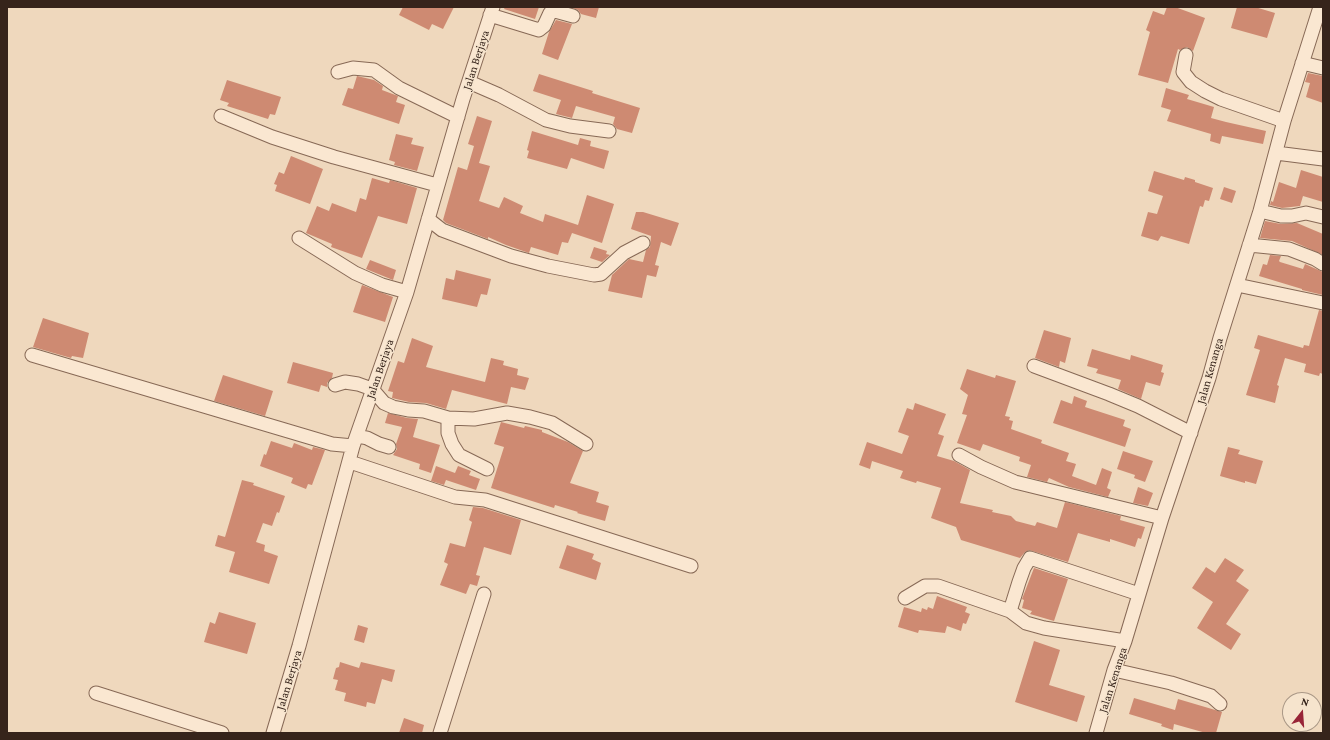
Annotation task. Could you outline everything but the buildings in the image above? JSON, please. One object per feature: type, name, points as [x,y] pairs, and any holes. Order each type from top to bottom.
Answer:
[{"type":"street","name":"Jalan Kenanga","points":[[1096,733],[1114,670],[1125,641],[1162,518],[1191,433],[1237,285],[1260,210],[1284,121],[1320,7]]},
{"type":"street","points":[[492,11],[539,30],[544,26],[550,13],[555,11],[573,16]]},
{"type":"street","name":"Jalan Berjaya","points":[[273,733],[299,646],[355,441],[407,292],[437,185],[492,11]]},
{"type":"street","points":[[1186,55],[1183,72],[1191,82],[1205,92],[1220,99],[1284,121]]},
{"type":"street","points":[[1302,63],[1323,68]]},
{"type":"street","points":[[338,72],[353,68],[374,70],[399,88],[458,117]]},
{"type":"street","points":[[469,82],[499,95],[546,120],[570,126],[608,132]]},
{"type":"street","points":[[220,116],[272,137],[327,155],[437,185]]},
{"type":"street","points":[[1276,153],[1323,159]]},
{"type":"street","points":[[1260,210],[1281,216],[1292,216],[1306,213],[1323,217]]},
{"type":"street","points":[[428,219],[442,230],[510,256],[548,266],[594,275],[601,274],[624,253],[643,243]]},
{"type":"street","points":[[299,238],[355,273],[382,285],[407,292]]},
{"type":"street","points":[[1249,245],[1289,249],[1315,259],[1323,264]]},
{"type":"street","points":[[1237,285],[1323,303]]},
{"type":"street","points":[[32,355],[332,444],[367,438],[389,447]]},
{"type":"street","points":[[1034,366],[1138,406],[1191,433]]},
{"type":"street","points":[[335,385],[345,382],[358,384],[372,389],[384,403],[393,407],[424,411],[448,418],[474,419],[506,412],[530,417],[552,423],[586,444]]},
{"type":"street","points":[[448,418],[448,433],[452,444],[459,455],[487,469]]},
{"type":"street","points":[[959,455],[981,467],[1015,482],[1162,518]]},
{"type":"street","points":[[350,462],[455,497],[485,500],[691,566]]},
{"type":"street","points":[[1010,612],[1021,575],[1030,558],[1139,594]]},
{"type":"street","points":[[906,598],[925,586],[938,586],[1010,612],[1026,622],[1044,628],[1125,641]]},
{"type":"street","points":[[440,733],[484,594]]},
{"type":"street","points":[[1114,670],[1170,683],[1211,696],[1220,704]]},
{"type":"street","points":[[96,693],[222,733]]}]
